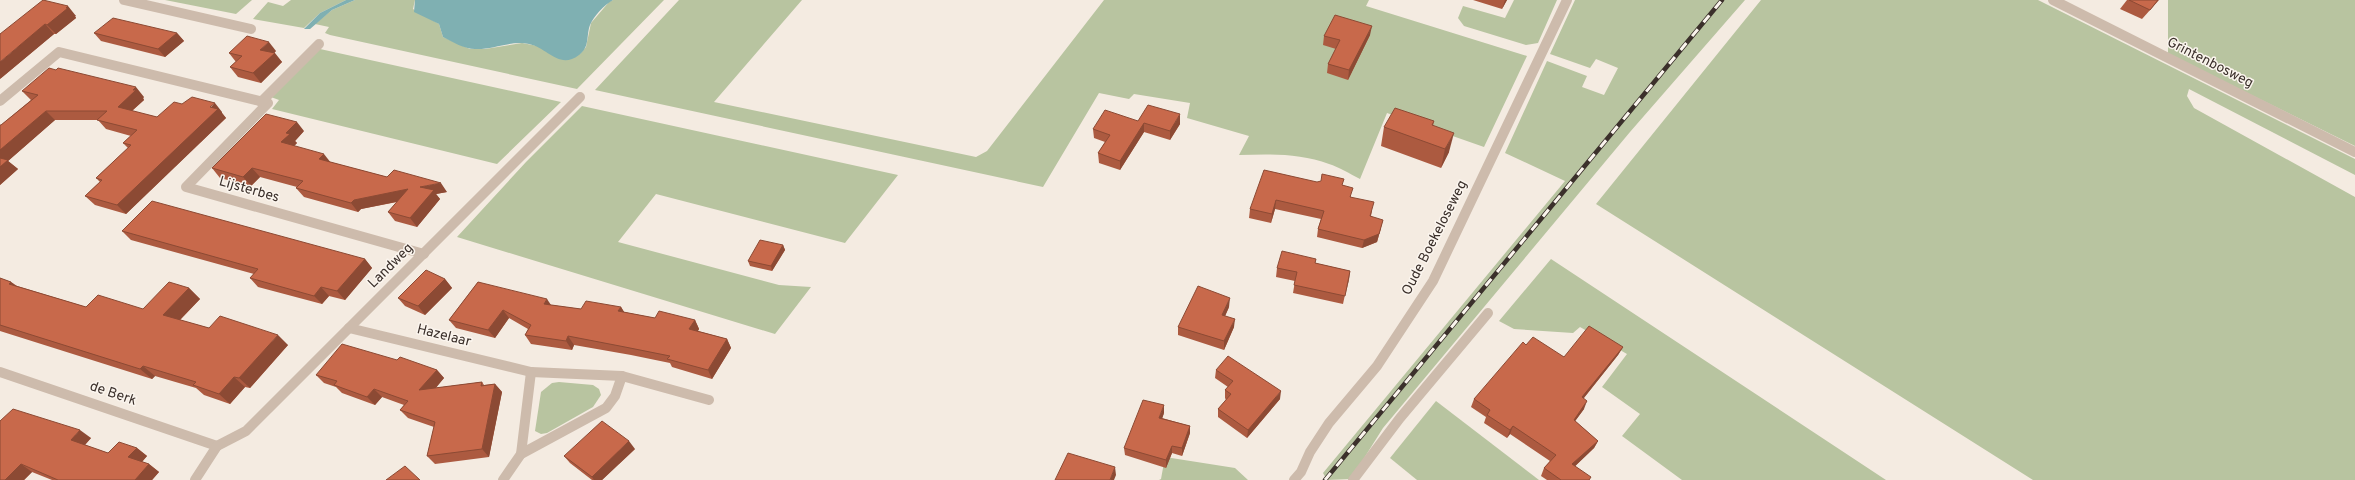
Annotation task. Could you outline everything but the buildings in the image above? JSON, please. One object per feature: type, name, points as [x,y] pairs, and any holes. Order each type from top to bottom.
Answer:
[{"type":"street","points":[[124,0],[251,29]]},
{"type":"street","name":"Oude Boekeloseweg","points":[[1301,478],[1310,452],[1329,423],[1377,366],[1433,281],[1567,0]]},
{"type":"street","name":"Grintenbosweg","points":[[2053,0],[2355,152]]},
{"type":"street","points":[[0,101],[59,52],[261,102],[319,44]]},
{"type":"street","name":"Landweg","points":[[217,446],[246,431],[580,97]]},
{"type":"street","name":"Lijsterbes","points":[[261,102],[268,103],[186,187],[424,254]]},
{"type":"street","points":[[1354,480],[1400,418],[1488,313]]},
{"type":"street","name":"Hazelaar","points":[[349,328],[531,372],[622,376],[709,400]]},
{"type":"street","name":"de Berk","points":[[0,372],[217,446]]},
{"type":"street","points":[[521,454],[531,372]]},
{"type":"street","points":[[503,480],[521,454],[606,408],[615,396],[622,376]]},
{"type":"street","points":[[195,480],[217,446]]},
{"type":"green space","points":[[165,0],[252,0],[236,14]]},
{"type":"green space","points":[[291,0],[346,0],[320,13],[304,28],[253,19],[268,2],[283,6]]},
{"type":"green space","points":[[355,0],[415,0],[413,9],[439,24],[443,37],[470,49],[485,49],[522,43],[580,54],[586,47],[591,23],[609,2],[613,0],[664,0],[577,89],[330,35],[325,33],[329,27],[315,24],[332,10]]},
{"type":"green space","points":[[679,0],[802,0],[714,102],[976,157],[987,151],[1104,0],[1369,0],[1366,6],[1527,56],[1484,147],[1387,113],[1360,179],[1333,165],[1318,160],[1296,156],[1239,155],[1249,136],[1187,118],[1190,103],[1134,94],[1129,99],[1099,93],[1043,187],[595,90]]},
{"type":"green space","points":[[1514,0],[1557,0],[1538,43],[1526,45],[1464,26],[1458,18],[1463,6],[1505,18]]},
{"type":"green space","points":[[1575,0],[1745,0],[1630,132],[1383,428],[1351,479],[1327,480],[1323,473],[1565,181],[1505,153],[1547,61],[1587,76],[1582,87],[1604,95],[1618,68],[1596,59],[1590,68],[1550,54]]},
{"type":"green space","points":[[1761,0],[2038,0],[2355,159],[2355,175],[2189,89],[2187,96],[2194,108],[2355,197],[2355,480],[2033,480],[1596,204]]},
{"type":"green space","points":[[2168,0],[2355,0],[2355,146],[2168,54]]},
{"type":"green space","points":[[320,49],[561,102],[497,164],[272,109],[279,100],[271,97]]},
{"type":"green space","points":[[582,106],[898,175],[845,243],[656,194],[618,242],[779,285],[811,287],[775,334],[457,237],[526,162]]},
{"type":"green space","points":[[1551,259],[1886,480],[1682,480],[1622,436],[1640,414],[1602,387],[1627,354],[1580,327],[1573,333],[1514,329],[1499,321]]},
{"type":"green space","points":[[559,382],[593,385],[599,389],[601,395],[593,407],[547,433],[541,434],[535,431],[541,392],[552,383]]},
{"type":"green space","points":[[1436,401],[1539,480],[1417,480],[1390,458]]},
{"type":"green space","points":[[1165,457],[1235,468],[1248,480],[1159,480],[1161,479]]},
{"type":"water","points":[[346,0],[355,0],[332,10],[310,29],[304,29],[320,13]]},
{"type":"water","points":[[415,0],[613,0],[597,14],[590,25],[586,45],[582,52],[572,59],[565,60],[554,57],[536,46],[522,43],[482,49],[463,47],[443,37],[439,24],[414,12]]},
{"type":"railway","points":[[1325,480],[1722,0]]}]
